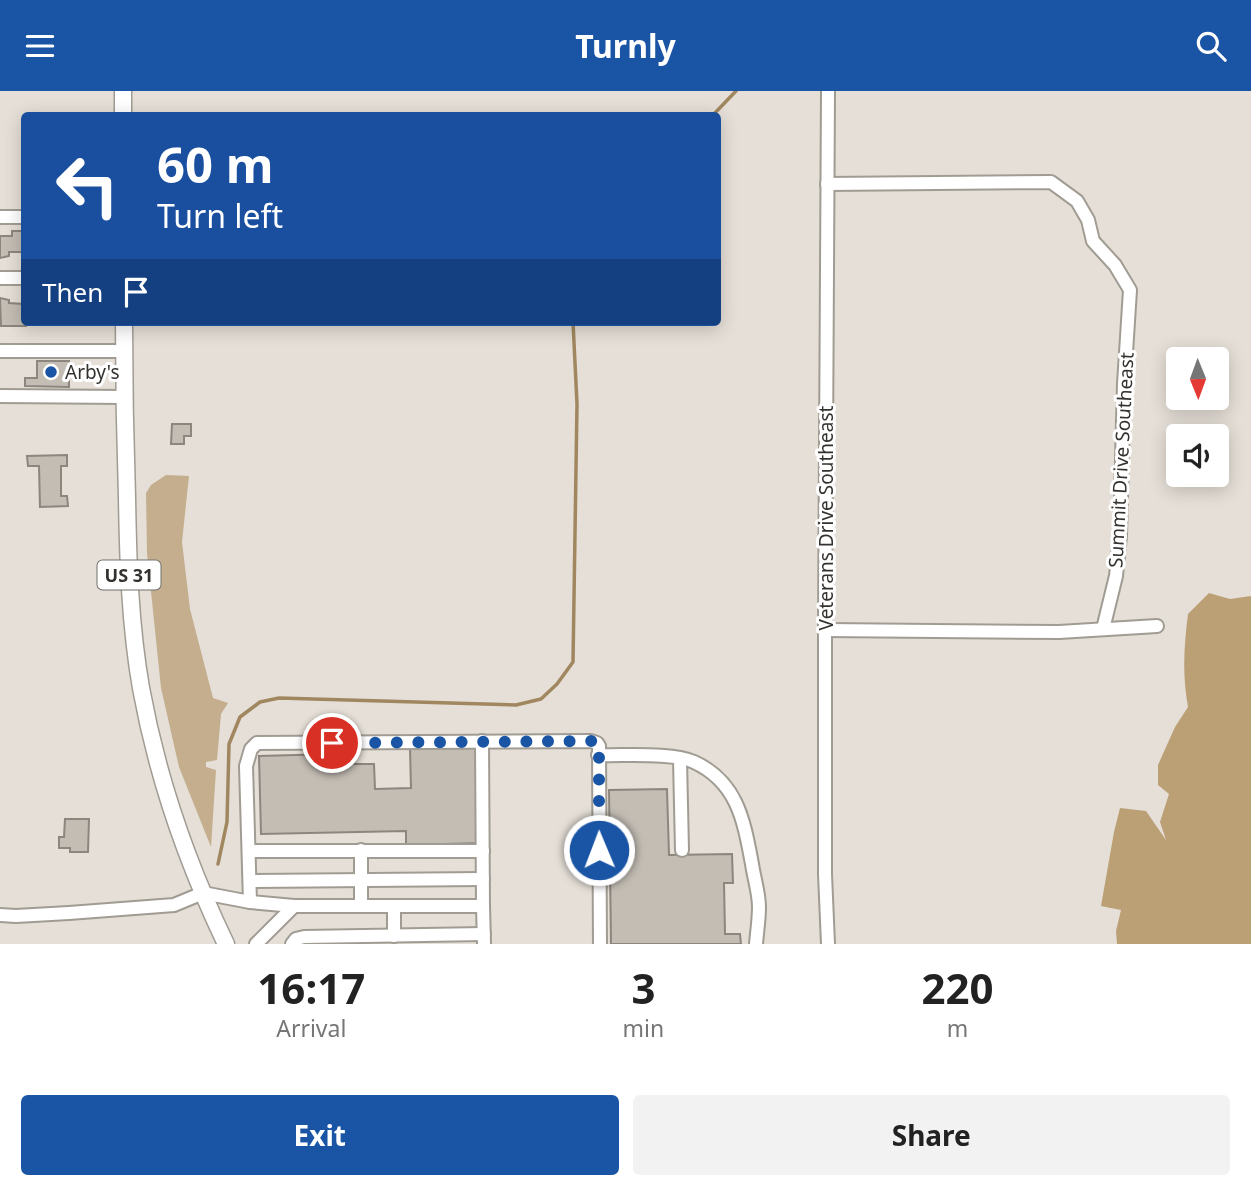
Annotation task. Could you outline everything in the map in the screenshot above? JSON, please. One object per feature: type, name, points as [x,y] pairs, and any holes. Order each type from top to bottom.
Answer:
[{"type":"main road","points":[[123,91],[123,112]]},
{"type":"main road","name":"US 31","points":[[124,326],[129,576],[141,685],[159,766],[176,820],[203,893],[226,944]]},
{"type":"street","name":"Veterans Drive Southeast","points":[[828,91],[825,631],[825,874],[828,944]]},
{"type":"street","name":"Summit Drive Southeast","points":[[827,184],[1051,182],[1077,201],[1088,220],[1093,241],[1115,265],[1130,290],[1124,384],[1120,536],[1116,576],[1103,629]]},
{"type":"street","points":[[0,217],[21,217]]},
{"type":"street","points":[[0,278],[21,278]]},
{"type":"street","points":[[0,351],[124,351]]},
{"type":"street","points":[[0,396],[125,397]]},
{"type":"street","points":[[825,631],[1059,632],[1157,626]]},
{"type":"street","points":[[292,944],[296,939],[310,941],[394,936],[484,939],[482,741]]},
{"type":"street","points":[[250,902],[246,766],[251,749],[257,743],[591,741],[599,746],[600,944]]},
{"type":"street","points":[[598,755],[661,756],[692,761],[714,774],[729,789],[737,803],[746,831],[759,905],[756,944]]},
{"type":"street","points":[[680,759],[682,851]]},
{"type":"street","points":[[249,851],[482,851]]},
{"type":"street","points":[[360,851],[362,906]]},
{"type":"street","points":[[250,881],[483,879]]},
{"type":"street","points":[[0,915],[174,905],[203,893],[250,902],[294,906],[483,906]]},
{"type":"street","points":[[256,944],[294,906]]},
{"type":"street","points":[[394,906],[394,936]]},
{"type":"shaded area","points":[[166,475],[189,476],[182,542],[190,609],[213,698],[228,703],[221,714],[217,760],[206,762],[206,767],[216,770],[211,847],[179,767],[161,688],[147,553],[146,493],[151,485]]},
{"type":"shaded area","points":[[1209,593],[1230,599],[1251,596],[1251,944],[1117,944],[1116,931],[1121,910],[1101,906],[1120,808],[1146,811],[1166,840],[1160,822],[1169,794],[1158,785],[1158,765],[1175,727],[1188,707],[1184,660],[1188,614]]},
{"type":"building","points":[[12,231],[21,231],[21,252],[9,252],[9,256],[0,258],[0,236],[12,236]]},
{"type":"building","points":[[0,298],[9,300],[9,303],[21,304],[21,326],[1,326]]},
{"type":"building","points":[[37,361],[69,361],[69,387],[25,386],[25,378],[37,378]]},
{"type":"building","points":[[172,424],[191,424],[191,436],[184,436],[184,444],[171,444]]},
{"type":"building","points":[[67,455],[67,466],[61,466],[61,496],[67,496],[68,506],[40,507],[39,466],[28,466],[27,456]]},
{"type":"building","points":[[479,747],[481,843],[406,845],[406,831],[261,834],[259,756],[333,754],[333,764],[374,764],[375,789],[411,788],[410,748]]},
{"type":"building","points":[[667,789],[669,855],[732,854],[733,883],[724,883],[725,934],[740,934],[741,944],[611,944],[609,790]]},
{"type":"building","points":[[65,819],[89,819],[88,852],[70,852],[70,848],[59,848],[59,837],[64,837]]},
{"type":"waterway","points":[[716,112],[736,91]]},
{"type":"waterway","points":[[218,864],[227,822],[229,744],[240,717],[260,702],[279,698],[516,705],[541,699],[557,684],[573,662],[577,404],[573,326]]},
{"type":"place","name":"Arby's","points":[[51,372]]},
{"type":"route","points":[[332,743],[597,743],[599,850]]}]
